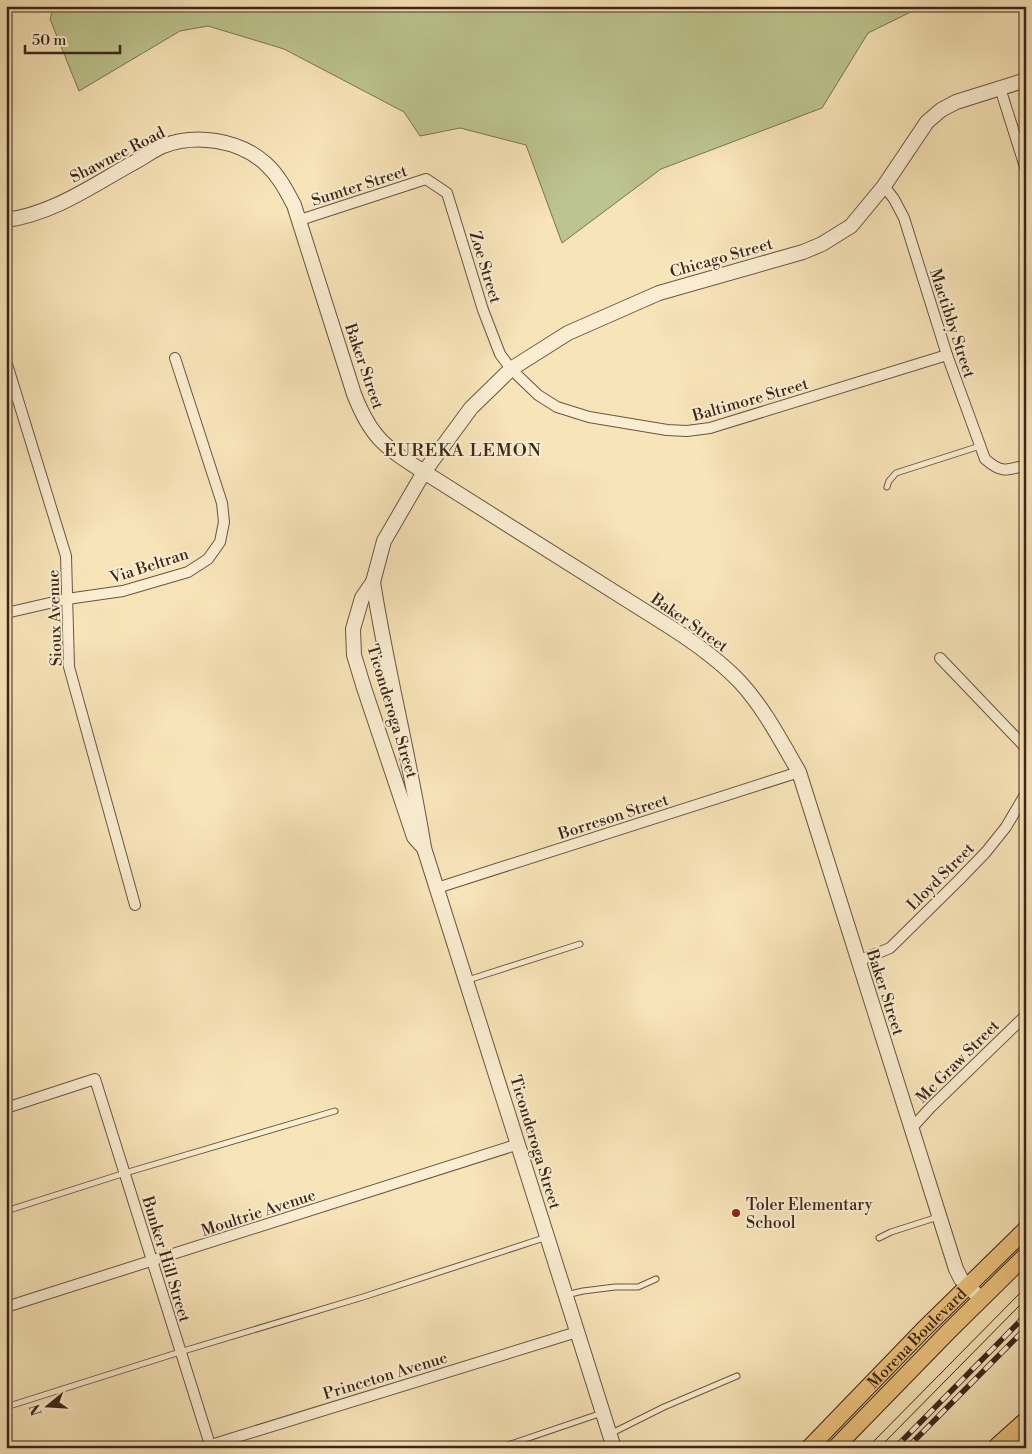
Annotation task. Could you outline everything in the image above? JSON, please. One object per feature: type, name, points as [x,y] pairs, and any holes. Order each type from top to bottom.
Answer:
[{"type":"highway","points":[[997,1448],[1026,1422]]},
{"type":"main road","name":"Morena Boulevard","points":[[809,1448],[968,1285],[1026,1229]]},
{"type":"main road","name":"Morena Boulevard","points":[[835,1448],[1026,1255]]},
{"type":"street","name":"Chicago Street","points":[[424,472],[471,408],[511,369],[568,333],[659,293],[803,252],[822,244],[850,226],[884,186],[927,122],[941,110],[956,102],[1026,80]]},
{"type":"street","points":[[1000,88],[1026,170]]},
{"type":"street","name":"Shawnee Road","points":[[6,220],[37,213],[58,205],[163,146],[184,141],[206,140],[231,144],[249,152],[266,164],[281,181],[300,220]]},
{"type":"street","name":"Sumter Street","points":[[300,220],[426,179]]},
{"type":"street","name":"Zoe Street","points":[[426,179],[447,193],[483,310],[500,354],[511,369]]},
{"type":"street","name":"Mactibby Street","points":[[884,186],[894,199],[904,218],[947,355],[985,459],[996,469],[1010,470],[1026,465]]},
{"type":"street","name":"Baker Street","points":[[300,220],[354,394],[363,417],[376,436],[393,452],[706,651],[740,683],[772,725],[799,772],[956,1270],[981,1299]]},
{"type":"street","name":"Baltimore Street","points":[[511,369],[538,395],[557,407],[589,416],[667,430],[687,431],[710,428],[734,421],[947,355]]},
{"type":"street","name":"Via Beltran","points":[[6,613],[67,599],[123,591],[188,572],[208,559],[220,542],[224,522],[222,503],[175,358]]},
{"type":"street","name":"Sioux Avenue","points":[[6,361],[66,556],[69,667],[135,905]]},
{"type":"street","name":"Ticonderoga Street","points":[[424,472],[384,541],[373,582],[362,598],[353,630],[354,655],[414,837],[424,848]]},
{"type":"street","name":"Ticonderoga Street","points":[[373,582],[394,700],[424,848],[614,1448]]},
{"type":"street","points":[[940,658],[1026,748]]},
{"type":"street","name":"Borreson Street","points":[[436,888],[799,772]]},
{"type":"street","name":"Lloyd Street","points":[[858,961],[890,948],[959,880],[986,852],[1006,827],[1026,793]]},
{"type":"street","name":"Mc Graw Street","points":[[911,1129],[930,1108],[1026,1015]]},
{"type":"street","name":"Bunker Hill Street","points":[[6,1108],[95,1079],[180,1352],[207,1447]]},
{"type":"street","name":"Moultrie Avenue","points":[[6,1307],[519,1144]]},
{"type":"street","name":"Princeton Avenue","points":[[207,1447],[577,1332]]},
{"type":"lane","points":[[887,487],[889,481],[896,473],[980,446]]},
{"type":"lane","points":[[467,980],[580,944]]},
{"type":"lane","points":[[6,1211],[125,1173],[335,1111]]},
{"type":"lane","points":[[879,1238],[891,1232],[939,1217]]},
{"type":"lane","points":[[6,1407],[363,1297],[548,1237]]},
{"type":"lane","points":[[566,1296],[583,1291],[615,1287],[638,1287],[656,1279]]},
{"type":"lane","points":[[610,1434],[664,1407],[737,1376]]},
{"type":"lane","points":[[499,1448],[603,1412]]},
{"type":"green space","points":[[54,6],[923,6],[868,33],[822,108],[661,169],[562,243],[526,145],[460,128],[420,136],[404,112],[284,49],[208,26],[180,31],[79,91],[50,19]]},
{"type":"tram line","points":[[867,1448],[1026,1287]]},
{"type":"tram line","points":[[879,1448],[1026,1299]]},
{"type":"railway","points":[[895,1448],[1026,1315]]},
{"type":"railway","points":[[907,1448],[1026,1328]]},
{"type":"place","name":"Toler Elementary School","points":[[736,1213]]},
{"type":"district","name":"EUREKA LEMON","points":[[463,450]]}]
